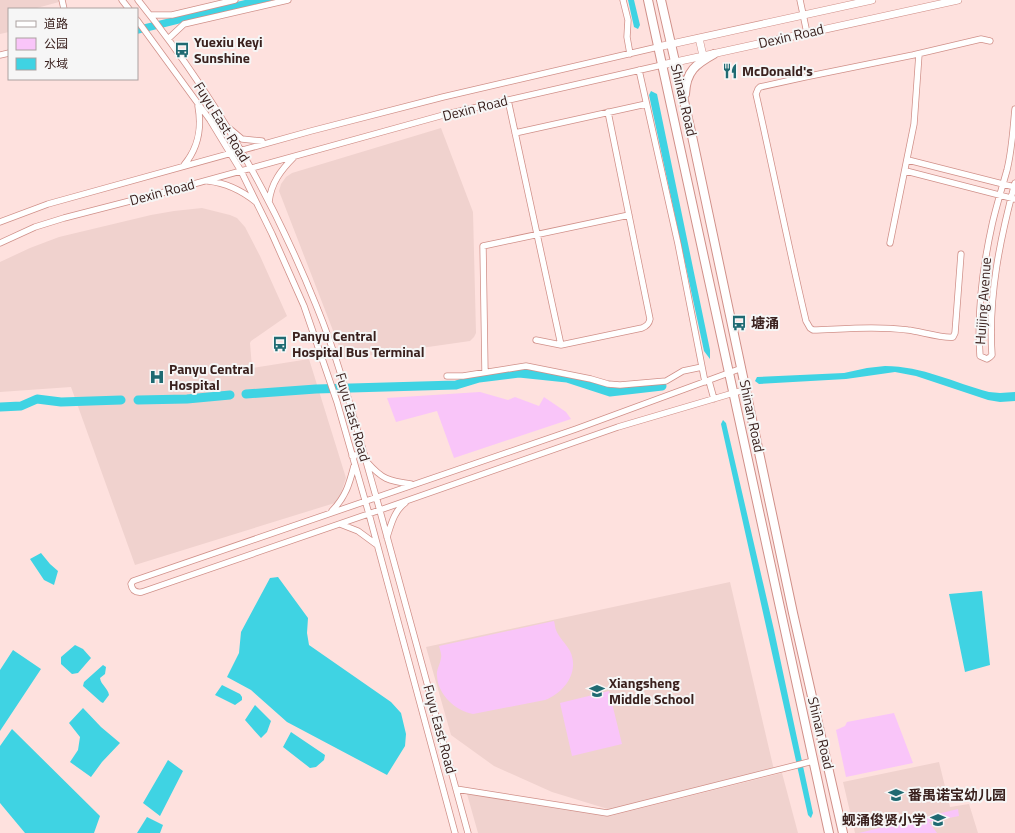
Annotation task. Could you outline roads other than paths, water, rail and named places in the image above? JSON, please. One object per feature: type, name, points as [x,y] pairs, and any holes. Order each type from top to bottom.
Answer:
[{"type":"highway","name":"Shinan Road","points":[[648,0],[730,373],[809,762],[828,833]]},
{"type":"highway","name":"Shinan Road","points":[[661,0],[747,390],[793,613],[843,833]]},
{"type":"highway","points":[[685,104],[685,86],[691,71],[699,63],[714,54]]},
{"type":"highway","points":[[725,353],[738,350]]},
{"type":"highway","points":[[738,413],[751,410]]},
{"type":"main road","name":"Dexin Road","points":[[658,47],[872,0]]},
{"type":"main road","name":"Dexin Road","points":[[662,65],[958,0]]},
{"type":"main road","points":[[699,38],[703,56]]},
{"type":"street","points":[[122,0],[128,8]]},
{"type":"street","name":"Fuyu East Road","points":[[138,0],[163,32],[198,82],[227,126],[251,168],[304,276],[324,326],[349,398],[468,833]]},
{"type":"street","points":[[151,17],[172,15],[235,0]]},
{"type":"street","points":[[168,39],[184,24],[288,0]]},
{"type":"street","points":[[623,0],[628,20],[627,37],[630,54]]},
{"type":"street","points":[[800,0],[807,33]]},
{"type":"street","name":"Fuyu East Road","points":[[138,22],[198,104],[230,152],[257,203],[304,306],[337,402],[369,514],[455,833]]},
{"type":"street","points":[[961,254],[955,333],[953,336],[946,338],[925,332],[869,328],[813,330],[808,325],[784,226],[756,91],[760,87],[792,80],[919,54],[981,39],[990,40]]},
{"type":"street","name":"Dexin Road","points":[[0,222],[48,204],[230,152],[443,97],[658,47]]},
{"type":"street","points":[[890,243],[906,171],[916,108],[919,54]]},
{"type":"street","name":"Dexin Road","points":[[0,243],[35,227],[64,218],[447,114],[662,65]]},
{"type":"street","points":[[639,70],[678,244],[702,367],[714,398]]},
{"type":"street","points":[[508,100],[561,345]]},
{"type":"street","points":[[183,166],[190,157],[199,140],[201,120],[198,104]]},
{"type":"street","points":[[515,133],[646,104]]},
{"type":"street","name":"Huijing Avenue","points":[[1015,109],[1011,146],[989,241],[982,294],[979,332],[980,356],[987,359],[992,355],[992,319],[998,257],[1015,186]]},
{"type":"street","points":[[536,340],[561,345],[642,328],[646,327],[650,323],[608,112]]},
{"type":"street","points":[[227,126],[242,139],[256,142],[272,141]]},
{"type":"street","points":[[269,202],[270,190],[276,178],[295,156]]},
{"type":"street","points":[[908,160],[1015,186]]},
{"type":"street","points":[[906,171],[1013,199]]},
{"type":"street","points":[[206,180],[235,187],[247,194],[257,203]]},
{"type":"street","points":[[485,372],[484,246],[629,215]]},
{"type":"street","points":[[447,376],[463,376],[526,366],[591,379],[608,384],[620,385],[666,381],[683,371],[702,367]]},
{"type":"street","points":[[742,368],[576,429],[133,581],[131,584],[134,591],[138,593],[142,592],[618,426],[747,390]]},
{"type":"street","points":[[352,456],[364,452]]},
{"type":"street","points":[[366,462],[382,477],[393,482],[413,484]]},
{"type":"street","points":[[330,513],[342,500],[349,486],[354,464]]},
{"type":"street","points":[[387,537],[397,511],[409,500]]},
{"type":"street","points":[[340,524],[358,531],[377,545]]},
{"type":"street","points":[[456,789],[607,813],[809,762]]},
{"type":"water","points":[[245,0],[274,0],[138,34],[138,26]]},
{"type":"water","points":[[628,0],[634,0],[640,25],[638,29],[634,27]]},
{"type":"water","points":[[651,91],[657,94],[710,350],[710,359],[704,351],[649,95]]},
{"type":"water","points":[[885,366],[925,372],[989,392],[1015,392],[1015,401],[1000,402],[988,400],[916,376],[895,372],[846,379],[759,384],[755,381],[757,377],[844,373]]},
{"type":"water","points":[[723,420],[726,423],[774,630],[813,813],[811,818],[808,815],[721,424]]},
{"type":"water","points":[[41,553],[58,571],[54,585],[44,580],[30,559]]},
{"type":"water","points":[[278,577],[308,618],[307,633],[309,645],[391,702],[401,713],[406,734],[405,746],[387,775],[287,722],[251,690],[227,677],[239,653],[241,632],[270,578]]},
{"type":"water","points":[[982,591],[990,665],[965,672],[949,594]]},
{"type":"water","points":[[75,645],[83,649],[91,658],[78,673],[72,674],[61,664],[61,657]]},
{"type":"water","points":[[13,650],[41,669],[0,731],[0,670]]},
{"type":"water","points":[[103,665],[106,667],[105,674],[100,678],[109,695],[103,703],[83,686],[84,682]]},
{"type":"water","points":[[222,685],[240,694],[242,700],[235,705],[215,695]]},
{"type":"water","points":[[255,705],[271,721],[267,732],[261,738],[245,720]]},
{"type":"water","points":[[83,708],[101,727],[120,743],[102,762],[91,777],[70,762],[78,750],[80,737],[69,723]]},
{"type":"water","points":[[12,729],[100,816],[94,833],[25,833],[0,803],[0,746]]},
{"type":"water","points":[[291,732],[325,755],[324,760],[316,767],[310,768],[283,747]]},
{"type":"water","points":[[168,760],[183,771],[160,816],[143,803]]},
{"type":"water","points":[[147,817],[163,825],[160,833],[137,833]]},
{"type":"waterway","points":[[246,394],[316,389],[456,385],[479,378],[519,373],[567,378],[610,392],[662,386]]},
{"type":"waterway","points":[[138,400],[187,399],[230,395]]},
{"type":"waterway","points":[[0,407],[21,406],[37,399],[61,402],[121,400]]},
{"type":"place","name":"Yuexiu Keyi Sunshine","points":[[182,50]]},
{"type":"place","name":"McDonald's","points":[[730,71]]},
{"type":"place","name":"塘涌","points":[[739,323]]},
{"type":"place","name":"Panyu Central Hospital Bus Terminal","points":[[280,344]]},
{"type":"place","name":"Panyu Central Hospital","points":[[157,377]]},
{"type":"place","name":"Xiangsheng Middle School","points":[[597,691]]},
{"type":"place","name":"番禺诺宝幼儿园","points":[[896,795]]},
{"type":"place","name":"蚬涌俊贤小学","points":[[938,820]]}]
